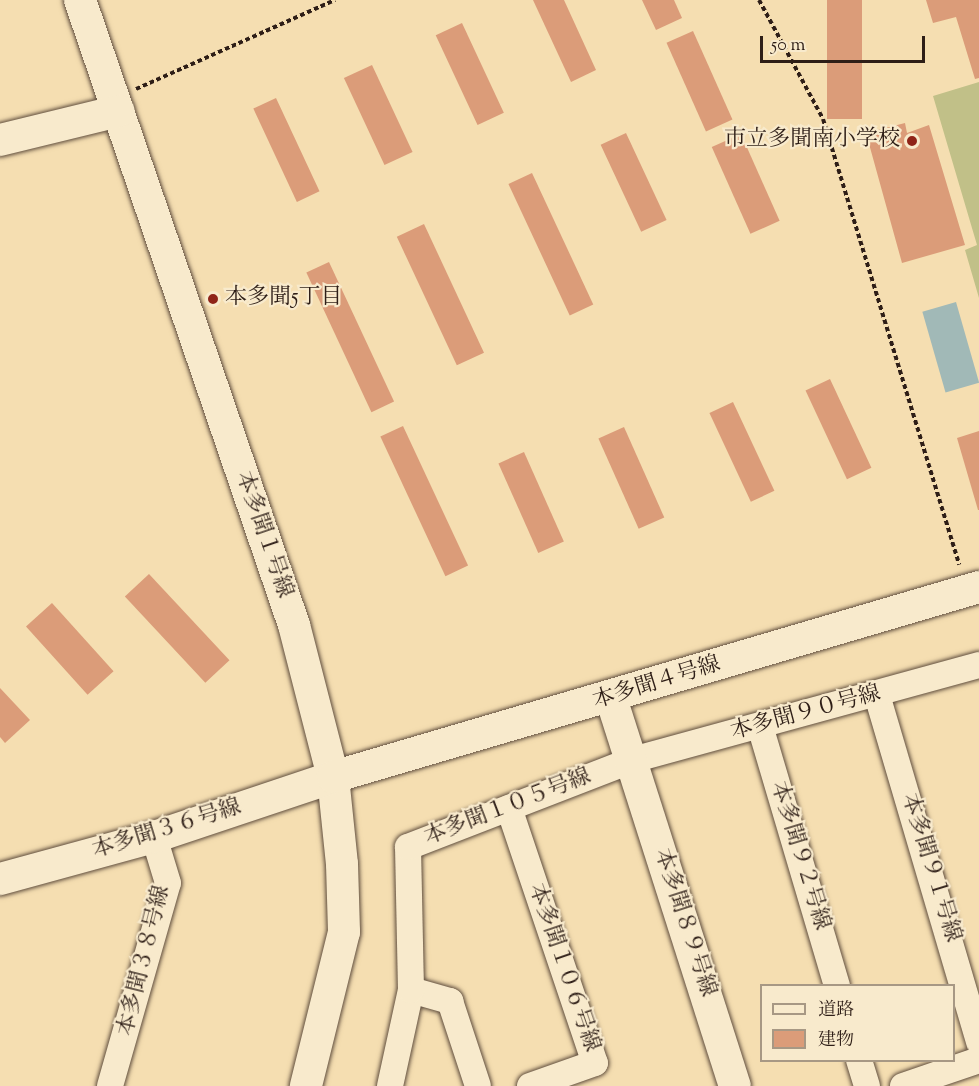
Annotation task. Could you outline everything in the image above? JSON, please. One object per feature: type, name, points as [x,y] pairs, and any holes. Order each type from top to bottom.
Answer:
[{"type":"street","name":"本多聞１号線","points":[[80,0],[294,625],[333,777],[342,864],[344,932],[306,1086]]},
{"type":"street","points":[[0,140],[117,104]]},
{"type":"street","name":"本多聞４号線","points":[[333,777],[611,698],[973,589]]},
{"type":"street","name":"本多聞９０号線","points":[[632,760],[979,666]]},
{"type":"street","name":"本多聞９１号線","points":[[877,695],[969,963],[979,1042]]},
{"type":"street","name":"本多聞８９号線","points":[[611,698],[735,1086]]},
{"type":"street","name":"本多聞９２号線","points":[[760,726],[836,984]]},
{"type":"street","name":"本多聞１０５号線","points":[[390,1086],[411,990],[408,847],[632,760]]},
{"type":"street","name":"本多聞３６号線","points":[[0,879],[154,837],[333,777]]},
{"type":"street","name":"本多聞１０６号線","points":[[509,808],[595,1063],[530,1086]]},
{"type":"street","name":"本多聞３８号線","points":[[110,1086],[168,883],[154,837]]},
{"type":"street","points":[[411,990],[450,1001],[478,1086]]},
{"type":"street","points":[[903,1086],[979,1060]]},
{"type":"street","points":[[861,1062],[867,1086]]},
{"type":"path","points":[[117,104],[335,0]]},
{"type":"path","points":[[759,0],[824,119],[973,589]]},
{"type":"shaded area","points":[[979,82],[979,298],[965,250],[977,245],[933,96]]},
{"type":"water","points":[[956,302],[979,383],[946,392],[922,312]]},
{"type":"building","points":[[533,0],[564,0],[596,70],[571,82]]},
{"type":"building","points":[[642,0],[674,0],[682,18],[656,30]]},
{"type":"building","points":[[827,0],[862,0],[862,119],[827,119]]},
{"type":"building","points":[[926,0],[979,0],[979,78],[975,79],[956,17],[933,23]]},
{"type":"building","points":[[462,23],[504,113],[478,125],[436,35]]},
{"type":"building","points":[[693,31],[732,120],[706,131],[667,43]]},
{"type":"building","points":[[372,65],[413,152],[384,165],[344,78]]},
{"type":"building","points":[[276,98],[320,191],[297,202],[253,109]]},
{"type":"building","points":[[905,123],[907,133],[929,125],[965,245],[902,263],[866,133]]},
{"type":"building","points":[[626,133],[667,220],[641,232],[601,145]]},
{"type":"building","points":[[741,134],[780,221],[750,234],[712,147]]},
{"type":"building","points":[[532,173],[593,304],[570,315],[508,184]]},
{"type":"building","points":[[424,224],[484,353],[457,365],[397,237]]},
{"type":"building","points":[[329,262],[394,402],[371,412],[306,273]]},
{"type":"building","points":[[830,379],[871,468],[847,479],[806,390]]},
{"type":"building","points":[[733,402],[774,491],[751,502],[709,413]]},
{"type":"building","points":[[403,426],[468,566],[445,576],[380,437]]},
{"type":"building","points":[[624,427],[664,517],[639,529],[598,438]]},
{"type":"building","points":[[979,431],[979,510],[978,510],[957,438]]},
{"type":"building","points":[[524,452],[564,542],[538,553],[498,463]]},
{"type":"building","points":[[149,574],[229,660],[205,683],[125,597]]},
{"type":"building","points":[[52,603],[114,671],[88,695],[26,626]]},
{"type":"building","points":[[0,688],[30,720],[5,743],[0,737]]},
{"type":"place","name":"市立多聞南小学校","points":[[912,141]]},
{"type":"place","name":"本多聞5丁目","points":[[213,299]]}]
